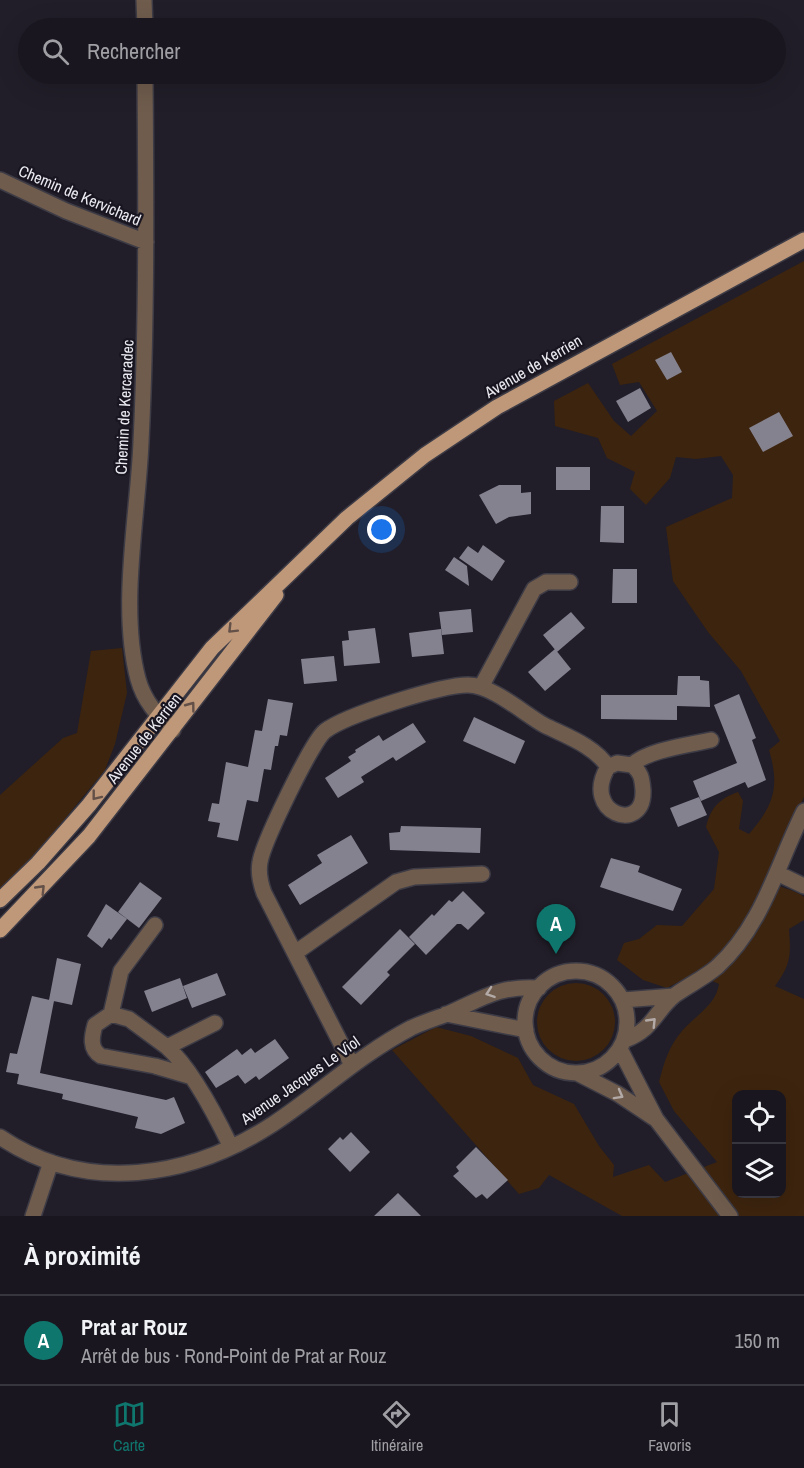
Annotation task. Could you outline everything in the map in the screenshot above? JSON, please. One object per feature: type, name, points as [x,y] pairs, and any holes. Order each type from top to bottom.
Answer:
[{"type":"main road","name":"Avenue de Kerrien","points":[[0,900],[66,833],[213,648],[347,518],[416,462],[496,407],[804,240]]},
{"type":"main road","name":"Avenue de Kerrien","points":[[0,930],[89,836],[304,558]]},
{"type":"street","points":[[144,0],[145,18]]},
{"type":"street","name":"Chemin de Kercaradec","points":[[145,84],[146,337],[131,612],[137,678],[146,700],[173,730]]},
{"type":"street","name":"Chemin de Kervichard","points":[[0,180],[66,211],[146,242]]},
{"type":"street","points":[[481,687],[534,589],[546,582],[570,582]]},
{"type":"street","points":[[352,1065],[264,892],[258,870],[267,842],[322,733],[347,719],[454,686],[481,687],[596,754],[609,767]]},
{"type":"street","points":[[632,765],[639,759],[711,740]]},
{"type":"street","points":[[617,763],[632,765],[642,778],[643,799],[636,820],[620,815],[605,805],[601,796],[601,784],[609,767],[617,763]]},
{"type":"street","points":[[579,1074],[596,1070],[609,1062],[622,1045],[646,1028],[674,996],[708,974],[732,951],[755,919],[804,811]]},
{"type":"street","points":[[777,873],[804,886]]},
{"type":"street","points":[[295,953],[396,882],[414,877],[482,874]]},
{"type":"street","points":[[154,926],[122,971],[111,1014],[95,1025],[92,1041],[96,1054],[106,1058],[155,1066],[189,1076]]},
{"type":"street","points":[[656,1119],[618,1094],[579,1074],[561,1071],[545,1063],[530,1044],[526,1030],[527,1009],[539,988],[555,976],[565,972],[588,972],[608,982],[623,1000],[628,1027],[622,1045],[656,1119],[730,1216]]},
{"type":"street","name":"Avenue Jacques Le Viol","points":[[0,1137],[51,1162],[96,1173],[144,1174],[188,1164],[231,1147],[273,1123],[352,1065],[413,1027],[495,991],[522,986],[539,988]]},
{"type":"street","points":[[623,1000],[674,996]]},
{"type":"street","points":[[111,1014],[129,1019],[167,1047],[189,1076],[231,1147]]},
{"type":"street","name":"Avenue Jacques Le Viol","points":[[446,1014],[500,1022],[526,1030]]},
{"type":"street","points":[[167,1047],[214,1023]]},
{"type":"street","points":[[33,1216],[51,1162]]},
{"type":"shaded area","points":[[804,261],[804,797],[765,881],[804,897],[804,920],[789,929],[789,959],[775,986],[804,999],[804,1216],[622,1216],[549,1175],[539,1188],[519,1194],[392,1050],[436,1027],[471,1036],[518,1058],[533,1085],[574,1104],[599,1146],[614,1165],[613,1177],[649,1165],[665,1182],[717,1162],[674,1111],[659,1082],[670,1048],[682,1031],[710,1004],[719,984],[695,973],[667,988],[643,980],[617,960],[624,943],[639,939],[657,925],[682,926],[714,889],[719,852],[706,827],[710,814],[721,801],[738,792],[743,801],[739,829],[749,834],[764,814],[772,795],[774,775],[769,750],[780,741],[741,671],[708,632],[673,581],[666,527],[732,498],[733,475],[721,456],[696,459],[676,457],[670,478],[646,505],[630,489],[635,472],[607,458],[598,438],[555,426],[554,401],[588,383],[614,421],[631,436],[657,411],[639,382],[620,385],[612,364]]},
{"type":"shaded area","points":[[122,648],[127,693],[115,744],[105,770],[25,867],[0,892],[0,795],[63,738],[77,733],[91,651]]},
{"type":"shaded area","points":[[568,983],[584,983],[598,989],[609,1000],[615,1014],[615,1030],[609,1044],[598,1055],[584,1061],[568,1061],[554,1055],[543,1044],[537,1030],[537,1014],[543,1000],[554,989]]},
{"type":"building","points":[[671,352],[682,372],[667,380],[655,360]]},
{"type":"building","points":[[640,388],[651,408],[628,422],[616,401]]},
{"type":"building","points":[[779,412],[793,436],[763,452],[749,428]]},
{"type":"building","points":[[556,467],[590,467],[590,490],[556,490]]},
{"type":"building","points":[[499,485],[521,485],[521,493],[531,492],[531,514],[509,517],[496,524],[479,495]]},
{"type":"building","points":[[601,506],[624,506],[624,543],[600,542]]},
{"type":"building","points":[[483,545],[505,561],[492,581],[459,558],[468,546],[478,553]]},
{"type":"building","points":[[454,557],[467,566],[469,586],[445,570]]},
{"type":"building","points":[[613,569],[637,569],[637,603],[612,603]]},
{"type":"building","points":[[471,609],[473,632],[442,635],[439,612]]},
{"type":"building","points":[[571,612],[585,628],[557,652],[543,635]]},
{"type":"building","points":[[375,628],[380,663],[344,666],[342,641],[349,640],[348,631]]},
{"type":"building","points":[[441,629],[444,654],[412,657],[409,633]]},
{"type":"building","points":[[555,649],[571,669],[545,691],[528,672]]},
{"type":"building","points":[[334,656],[337,681],[304,684],[301,659]]},
{"type":"building","points":[[678,676],[700,676],[700,680],[709,681],[710,707],[677,706],[677,720],[601,719],[601,695],[677,695]]},
{"type":"building","points":[[739,694],[756,738],[752,740],[766,780],[748,788],[745,782],[701,801],[693,781],[737,763],[714,705]]},
{"type":"building","points":[[268,699],[293,703],[287,736],[280,735],[278,746],[275,746],[271,770],[264,769],[258,802],[247,800],[238,841],[217,837],[220,823],[208,821],[212,803],[219,804],[226,762],[248,767],[255,730],[262,731]]},
{"type":"building","points":[[474,717],[525,741],[515,764],[463,741]]},
{"type":"building","points":[[413,723],[426,742],[396,761],[393,757],[361,777],[364,782],[338,798],[325,778],[351,761],[348,757],[356,752],[355,750],[379,735],[383,741]]},
{"type":"building","points":[[699,797],[707,815],[678,827],[670,808]]},
{"type":"building","points":[[401,826],[481,828],[480,853],[390,850],[389,833],[400,832]]},
{"type":"building","points":[[351,835],[368,863],[300,905],[288,885],[322,863],[317,855]]},
{"type":"building","points":[[611,858],[640,866],[638,872],[682,889],[673,911],[600,887]]},
{"type":"building","points":[[140,882],[162,898],[139,928],[118,912]]},
{"type":"building","points":[[463,891],[485,913],[468,930],[461,924],[457,924],[426,955],[409,937],[432,914],[434,916],[449,900],[452,902]]},
{"type":"building","points":[[106,904],[127,919],[102,948],[87,936]]},
{"type":"building","points":[[400,929],[415,944],[387,972],[390,975],[361,1005],[342,987]]},
{"type":"building","points":[[57,958],[81,964],[72,1005],[49,1000]]},
{"type":"building","points":[[217,973],[226,995],[192,1008],[183,986]]},
{"type":"building","points":[[180,978],[187,998],[152,1012],[144,991]]},
{"type":"building","points":[[32,996],[54,1001],[40,1073],[166,1100],[174,1097],[185,1123],[161,1134],[135,1128],[138,1117],[62,1099],[63,1094],[17,1084],[19,1074],[6,1072],[10,1053],[17,1054]]},
{"type":"building","points":[[275,1039],[289,1058],[259,1080],[256,1076],[245,1084],[238,1075],[216,1088],[205,1072],[237,1049],[242,1055],[251,1048],[255,1053]]},
{"type":"building","points":[[351,1132],[370,1152],[350,1172],[328,1149],[340,1137],[343,1140]]},
{"type":"building","points":[[476,1147],[508,1180],[487,1199],[482,1194],[476,1198],[453,1176],[459,1171],[456,1167]]},
{"type":"building","points":[[398,1193],[421,1216],[374,1216]]},
{"type":"place","name":"Prat ar Rouz","points":[[556,954]]}]
